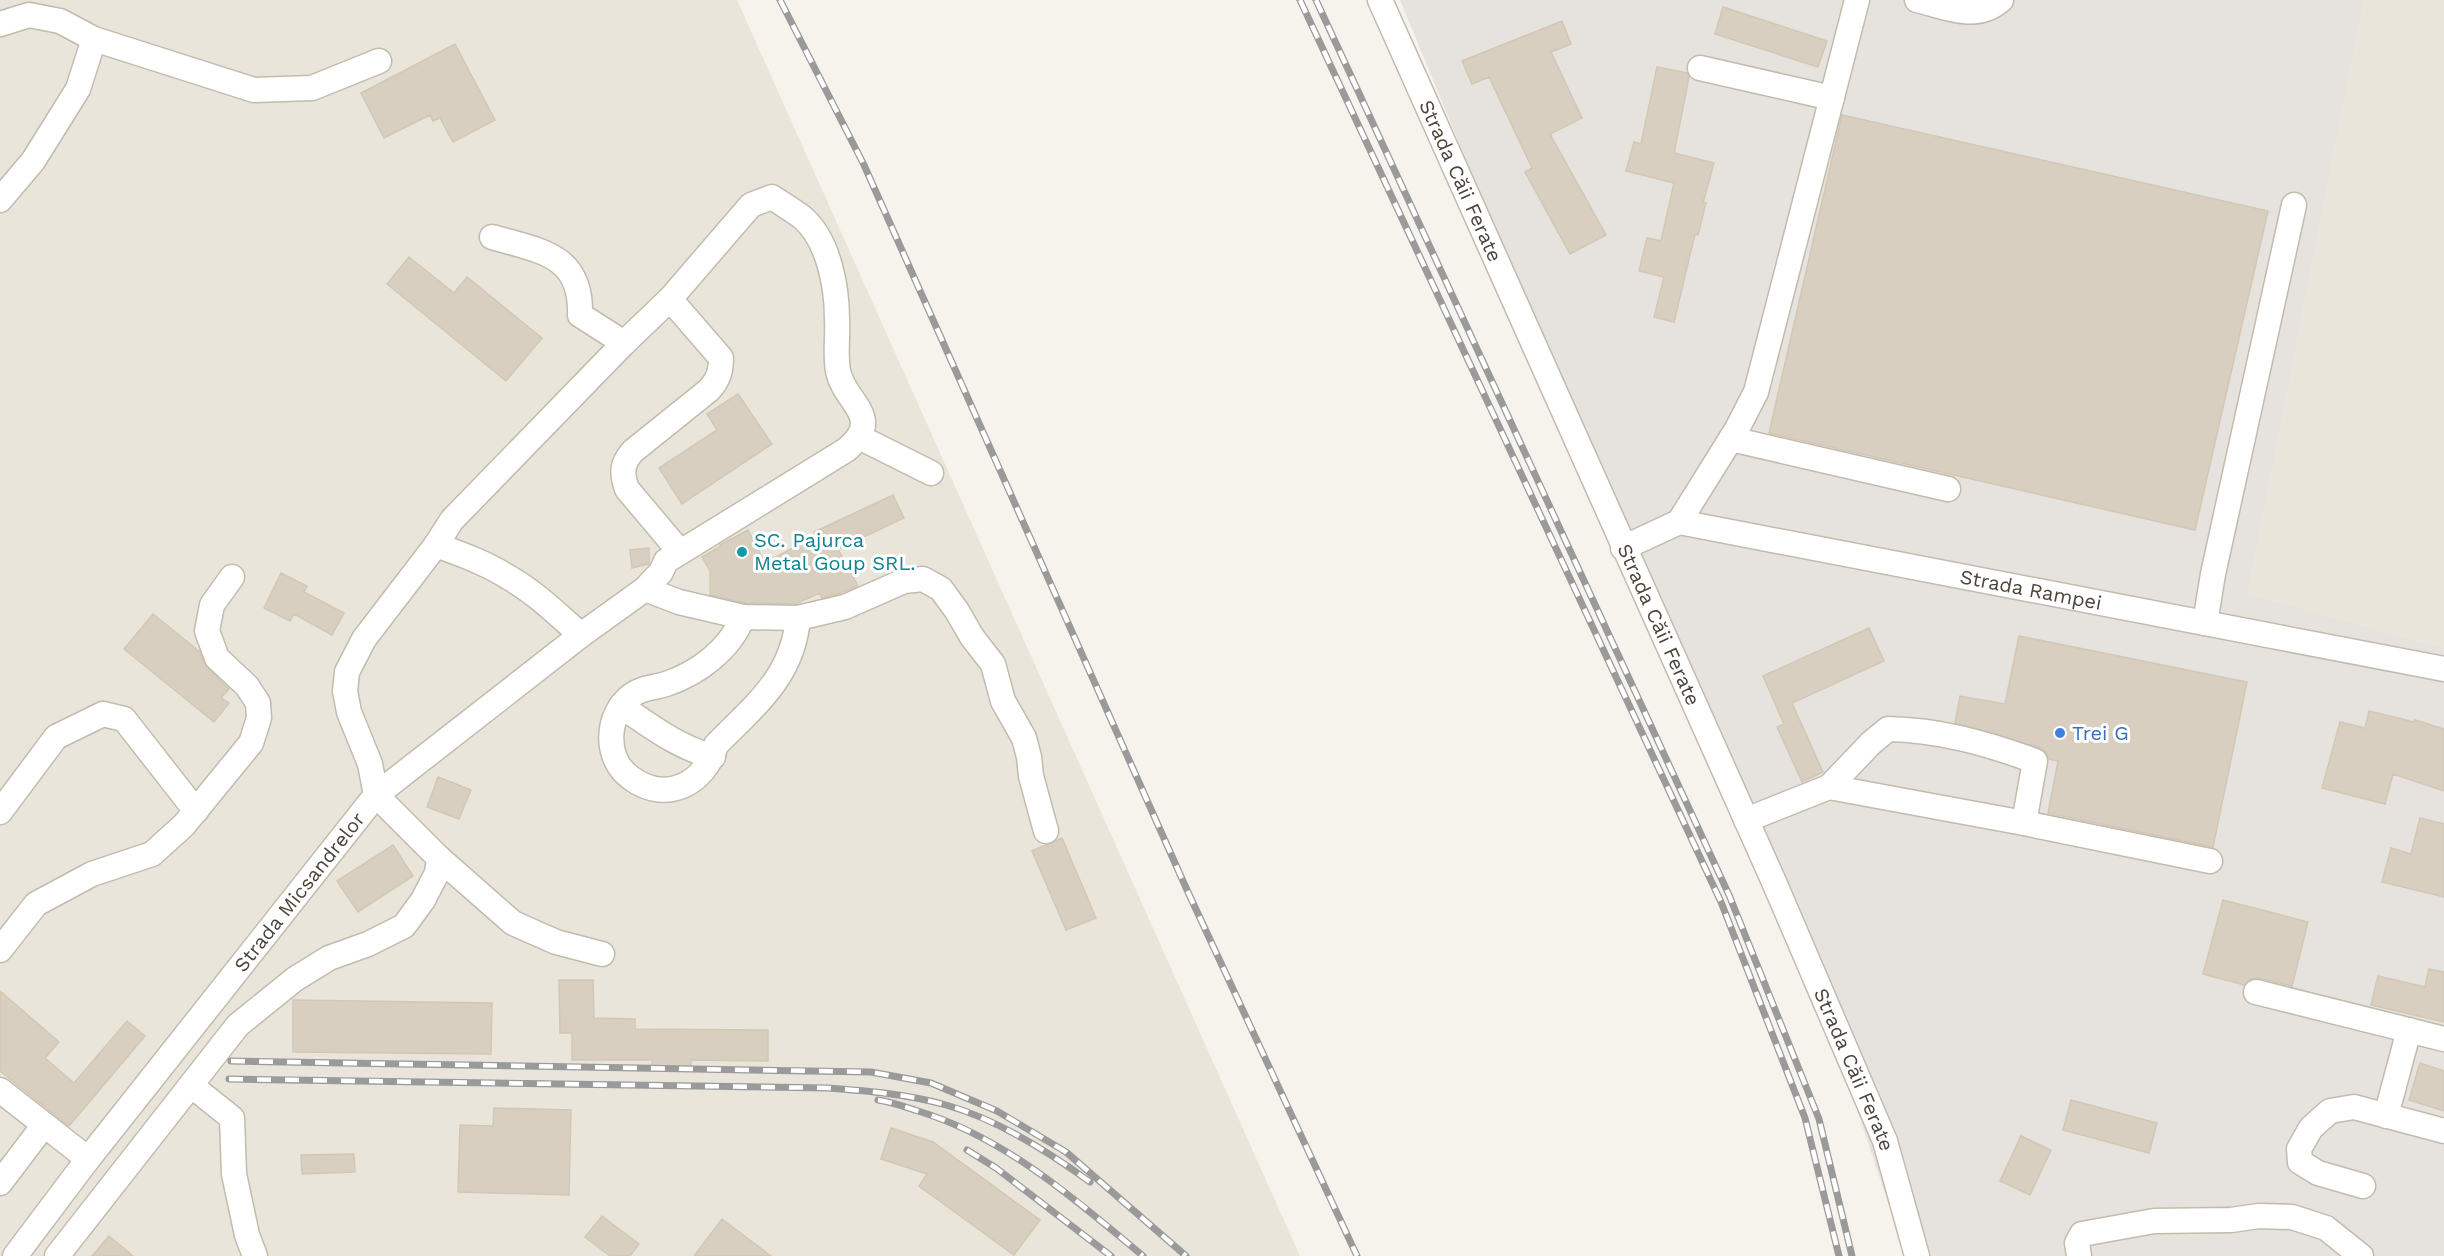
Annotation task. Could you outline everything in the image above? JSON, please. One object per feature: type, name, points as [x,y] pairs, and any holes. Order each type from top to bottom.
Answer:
[{"type":"street","name":"Strada Căii Ferate","points":[[1380,0],[1746,820],[1885,1141],[1917,1256]]},
{"type":"street","points":[[1623,548],[1679,522],[1731,439],[1756,392],[1857,0]]},
{"type":"street","points":[[1917,0],[1972,14],[1988,10],[2001,0]]},
{"type":"street","points":[[0,24],[29,15],[60,21],[94,39],[254,90],[312,88],[379,62]]},
{"type":"street","points":[[0,200],[33,161],[78,89],[94,39]]},
{"type":"street","points":[[1700,68],[1832,98]]},
{"type":"street","points":[[602,954],[556,942],[513,923],[439,858],[376,795],[370,764],[349,712],[345,691],[347,672],[364,639],[436,545],[452,520],[624,343],[670,299],[751,205],[772,197],[805,219],[818,238],[830,266],[837,303],[838,375],[861,411],[863,425],[859,437],[931,473]]},
{"type":"street","points":[[2205,623],[2213,574],[2294,205]]},
{"type":"street","points":[[492,237],[558,258],[570,269],[578,284],[581,297],[580,315],[624,343]]},
{"type":"street","points":[[670,299],[721,358],[721,372],[708,390],[633,451],[625,460],[623,478],[627,489],[680,552]]},
{"type":"street","name":"Strada Micsandrelor","points":[[15,1256],[88,1159],[376,795],[581,634],[645,589],[661,572],[666,561],[846,450],[859,437]]},
{"type":"street","points":[[1731,439],[1947,489]]},
{"type":"street","name":"Strada Rampei","points":[[1679,522],[2444,669]]},
{"type":"street","points":[[436,545],[466,556],[509,577],[581,634]]},
{"type":"street","points":[[0,950],[36,904],[92,874],[152,854],[196,811],[251,743],[259,718],[258,703],[237,675],[217,658],[207,631],[212,605],[232,577]]},
{"type":"street","points":[[645,589],[679,602],[743,617],[798,618],[845,607],[904,581],[922,579],[941,589],[993,664],[1002,701],[1023,738],[1046,831]]},
{"type":"street","points":[[743,617],[736,633],[726,646],[706,662],[665,684],[640,690],[621,706],[615,717],[611,742],[619,766],[638,783],[662,790],[687,784],[698,777],[712,757],[716,745],[776,683],[789,661],[796,638],[798,618]]},
{"type":"street","points":[[621,706],[687,749],[712,757]]},
{"type":"street","points":[[0,812],[56,737],[103,714],[124,718],[196,811]]},
{"type":"street","points":[[1746,820],[1829,788],[1870,743],[1888,729],[1921,730],[1977,741],[2035,761],[2024,823]]},
{"type":"street","points":[[1829,788],[2024,823],[2210,861]]},
{"type":"street","points":[[57,1256],[238,1025],[295,979],[330,958],[368,944],[404,926],[423,900],[437,873],[439,858]]},
{"type":"street","points":[[2256,992],[2444,1039]]},
{"type":"street","points":[[2386,1116],[2409,1030]]},
{"type":"street","points":[[192,1086],[232,1118],[234,1174],[247,1235],[255,1256]]},
{"type":"street","points":[[0,1090],[88,1159]]},
{"type":"street","points":[[2363,1186],[2318,1173],[2300,1162],[2299,1149],[2311,1128],[2330,1111],[2354,1107],[2444,1131]]},
{"type":"street","points":[[0,1184],[44,1125]]},
{"type":"street","points":[[2079,1256],[2077,1243],[2082,1234],[2154,1221],[2231,1220],[2259,1216],[2292,1217],[2326,1228],[2361,1256]]},
{"type":"shaded area","points":[[0,0],[737,0],[1300,1256],[0,1256]]},
{"type":"shaded area","points":[[1400,0],[2364,0],[2248,593],[2444,648],[2444,1256],[1906,1256],[1851,1092]]},
{"type":"shaded area","points":[[2364,0],[2444,0],[2444,648],[2248,593]]},
{"type":"building","points":[[1723,7],[1827,41],[1818,67],[1715,34]]},
{"type":"building","points":[[1562,21],[1571,44],[1551,52],[1582,118],[1550,134],[1606,235],[1570,254],[1525,172],[1532,168],[1489,77],[1472,84],[1462,61]]},
{"type":"building","points":[[455,44],[495,120],[453,142],[440,118],[433,121],[430,115],[384,138],[361,93]]},
{"type":"building","points":[[1657,67],[1687,73],[1689,77],[1674,153],[1714,163],[1703,203],[1706,203],[1698,235],[1695,234],[1674,322],[1654,317],[1664,277],[1639,271],[1647,238],[1661,241],[1674,183],[1626,171],[1634,142],[1641,144]]},
{"type":"building","points":[[1842,115],[2268,211],[2195,530],[1769,433]]},
{"type":"building","points":[[409,257],[454,293],[467,277],[542,338],[506,381],[387,284]]},
{"type":"building","points":[[738,394],[772,444],[682,504],[659,468],[717,430],[707,414]]},
{"type":"building","points":[[893,495],[904,518],[838,549],[858,586],[822,598],[820,593],[795,604],[745,603],[710,595],[710,571],[702,557],[720,545],[748,530],[765,563],[815,536],[814,532]]},
{"type":"building","points":[[649,548],[649,564],[632,568],[630,550]]},
{"type":"building","points":[[281,573],[307,586],[304,592],[344,613],[332,635],[294,614],[290,621],[264,608]]},
{"type":"building","points":[[153,614],[200,652],[207,668],[229,689],[221,698],[229,703],[214,722],[124,649]]},
{"type":"building","points":[[1869,628],[1884,661],[1792,703],[1823,772],[1802,782],[1777,727],[1784,724],[1763,676]]},
{"type":"building","points":[[2019,636],[2247,682],[2213,847],[2048,813],[2058,761],[2049,759],[2046,752],[2040,748],[1955,723],[1960,696],[2005,704]]},
{"type":"building","points":[[2369,711],[2414,722],[2415,720],[2444,729],[2444,791],[2393,774],[2385,804],[2322,788],[2340,722],[2365,728]]},
{"type":"building","points":[[438,777],[471,790],[459,819],[427,807]]},
{"type":"building","points":[[2420,818],[2444,824],[2444,897],[2382,882],[2391,848],[2411,854]]},
{"type":"building","points":[[1062,838],[1096,918],[1066,930],[1032,851]]},
{"type":"building","points":[[393,845],[413,876],[358,912],[337,881]]},
{"type":"building","points":[[2223,900],[2308,922],[2292,986],[2259,978],[2252,979],[2244,985],[2203,974]]},
{"type":"building","points":[[2429,969],[2444,972],[2444,1022],[2371,1005],[2378,976],[2425,987]]},
{"type":"building","points":[[559,980],[593,980],[594,1018],[635,1019],[635,1029],[768,1030],[768,1061],[691,1060],[691,1067],[652,1066],[652,1060],[572,1060],[572,1033],[560,1033]]},
{"type":"building","points":[[0,991],[59,1042],[45,1058],[74,1083],[127,1021],[145,1036],[69,1126],[0,1071]]},
{"type":"building","points":[[293,1000],[492,1003],[491,1054],[293,1052]]},
{"type":"building","points":[[2420,1063],[2444,1071],[2444,1111],[2409,1100]]},
{"type":"building","points":[[2071,1100],[2157,1123],[2149,1153],[2063,1130]]},
{"type":"building","points":[[494,1108],[571,1110],[569,1195],[458,1192],[460,1125],[493,1126]]},
{"type":"building","points":[[891,1128],[933,1142],[1040,1220],[1014,1255],[919,1186],[927,1174],[881,1159]]},
{"type":"building","points":[[2021,1136],[2051,1150],[2030,1195],[2000,1181]]},
{"type":"building","points":[[354,1154],[355,1172],[302,1174],[301,1155]]},
{"type":"building","points":[[602,1216],[639,1244],[630,1256],[610,1256],[585,1237]]},
{"type":"building","points":[[722,1219],[771,1256],[694,1256]]},
{"type":"building","points":[[109,1236],[133,1256],[92,1256]]},
{"type":"railway","points":[[780,0],[864,165],[1187,890],[1357,1256]]},
{"type":"railway","points":[[1300,0],[1721,902],[1805,1118],[1839,1256]]},
{"type":"railway","points":[[1316,0],[1729,895],[1819,1119],[1852,1256]]},
{"type":"railway","points":[[231,1061],[871,1072],[931,1083],[997,1111],[1066,1152],[1186,1256]]},
{"type":"railway","points":[[229,1079],[828,1088],[887,1094],[946,1105],[984,1119],[1040,1148],[1090,1182]]},
{"type":"railway","points":[[878,1100],[950,1122],[1009,1153],[1065,1192],[1143,1256]]},
{"type":"railway","points":[[967,1150],[996,1168],[1111,1256]]},
{"type":"place","name":"SC. Pajurca Metal Goup SRL.","points":[[742,552]]},
{"type":"place","name":"Trei G","points":[[2060,733]]}]
